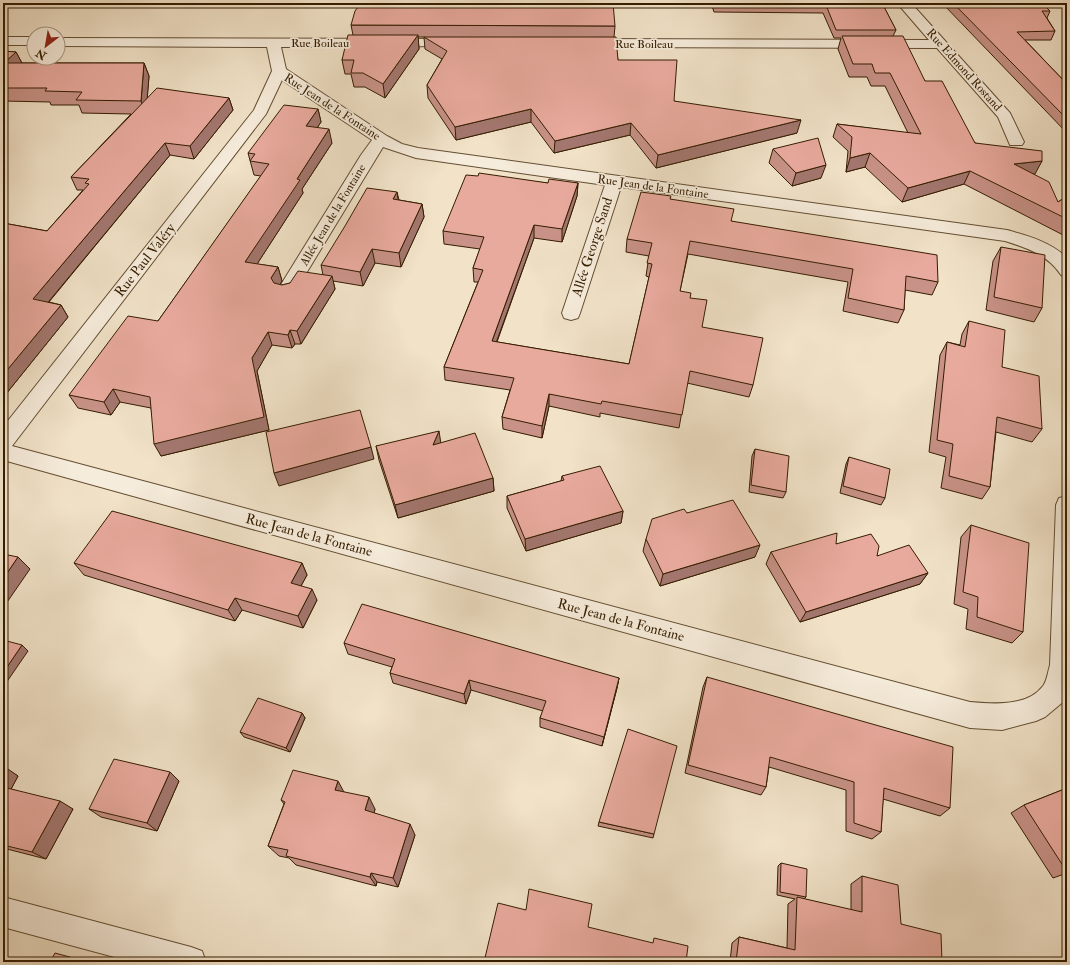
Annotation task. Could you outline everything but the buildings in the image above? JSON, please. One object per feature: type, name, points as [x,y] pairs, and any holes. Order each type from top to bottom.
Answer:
[{"type":"street","name":"Rue Edmond Rostand","points":[[904,3],[1006,116],[1016,142]]},
{"type":"street","points":[[3,41],[26,41]]},
{"type":"street","name":"Rue Boileau","points":[[66,42],[472,43]]},
{"type":"street","name":"Rue Jean de la Fontaine","points":[[273,43],[279,72],[381,139],[396,147],[416,153],[1007,236],[1032,244],[1050,254],[1064,266],[1067,271]]},
{"type":"street","name":"Rue Boileau","points":[[576,44],[941,44]]},
{"type":"street","name":"Rue Paul Valéry","points":[[3,442],[261,111],[279,72]]},
{"type":"street","name":"Allée Jean de la Fontaine","points":[[286,292],[369,155],[381,139]]},
{"type":"street","name":"Allée George Sand","points":[[571,313],[614,182]]},
{"type":"street","name":"Rue Jean de la Fontaine","points":[[3,452],[970,715],[1002,717],[1036,708],[1054,693],[1063,665],[1067,505]]},
{"type":"street","points":[[3,912],[191,962]]}]
